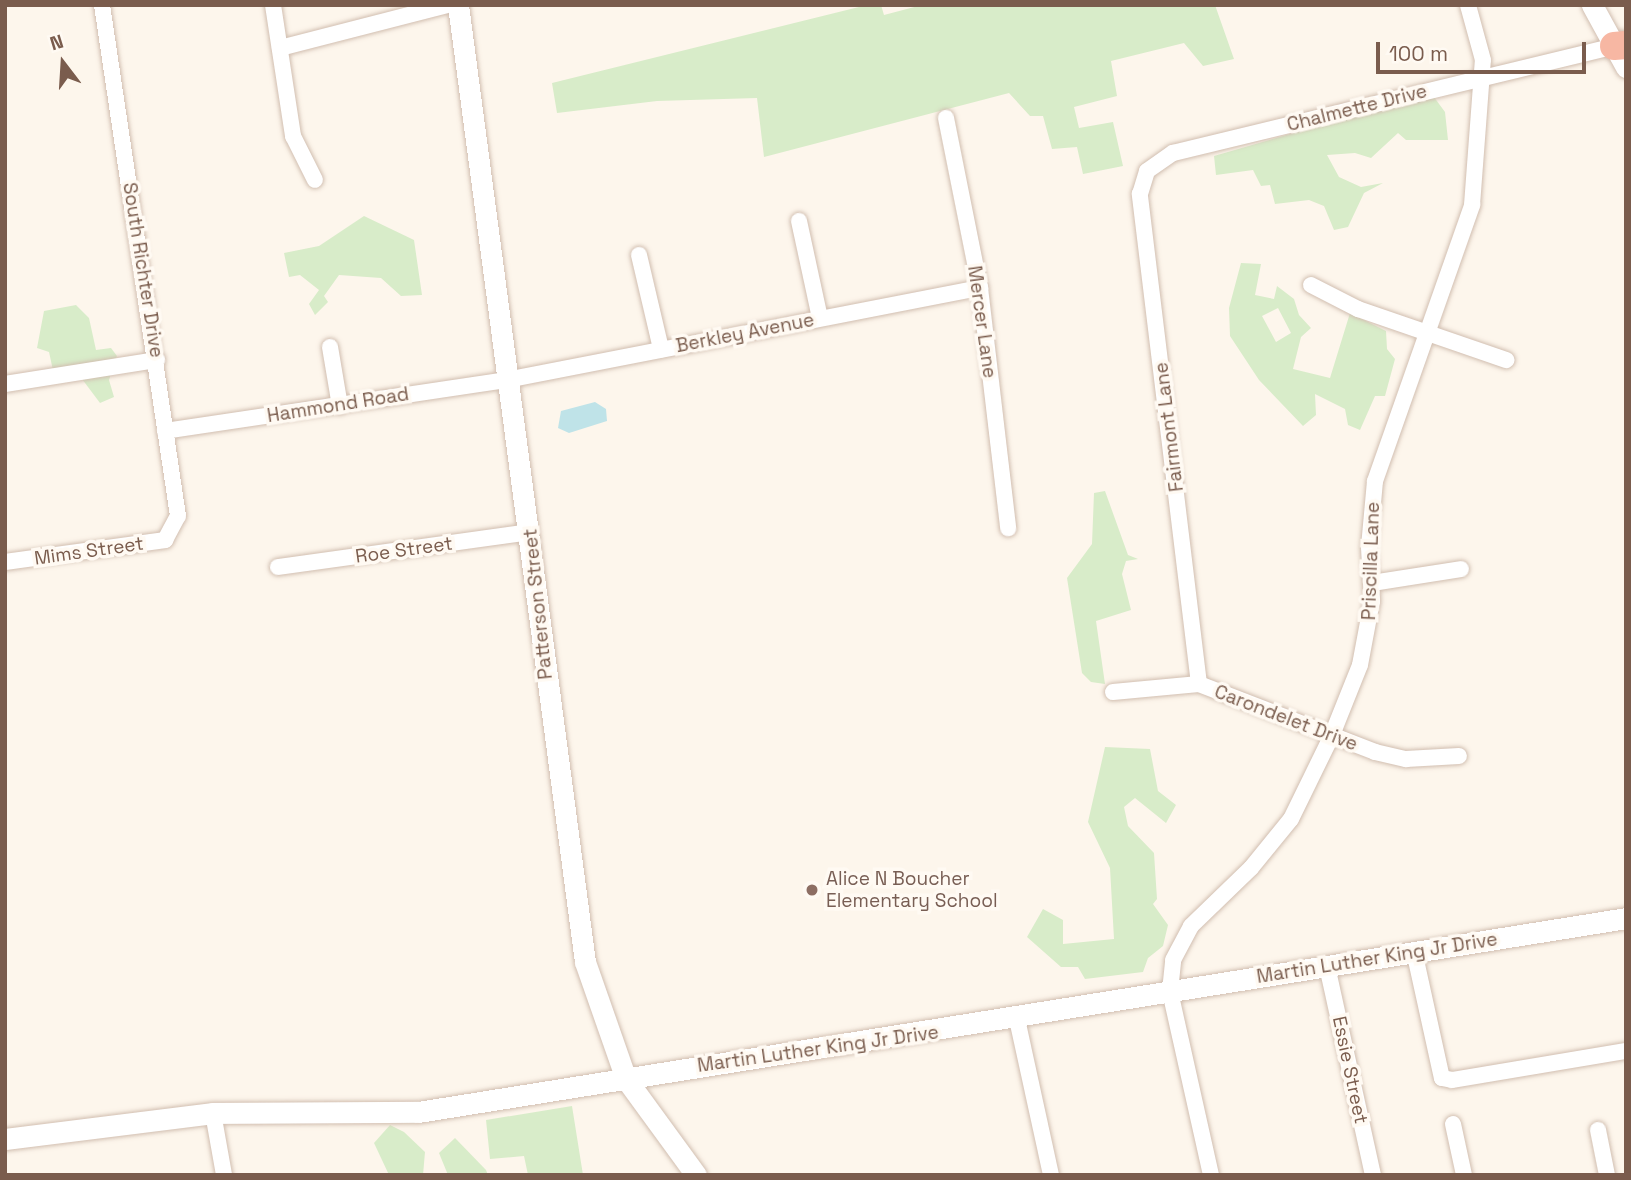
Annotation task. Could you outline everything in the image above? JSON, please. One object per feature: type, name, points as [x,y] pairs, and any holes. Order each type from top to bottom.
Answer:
[{"type":"street","name":"South Richter Drive","points":[[102,5],[157,360],[178,516],[172,535]]},
{"type":"street","points":[[273,5],[293,136],[315,180]]},
{"type":"street","points":[[280,48],[447,5]]},
{"type":"street","name":"Patterson Street","points":[[458,5],[511,379],[578,927],[597,1008],[626,1079],[696,1175]]},
{"type":"street","name":"Priscilla Lane","points":[[1170,991],[1173,960],[1184,935],[1280,834],[1332,735],[1369,632],[1373,583],[1369,547],[1375,481],[1399,404],[1427,336],[1472,205],[1482,55],[1468,5]]},
{"type":"street","points":[[1592,5],[1622,53]]},
{"type":"street","name":"Chalmette Drive","points":[[1147,171],[1172,153],[1480,79],[1622,53]]},
{"type":"street","name":"Mercer Lane","points":[[946,118],[979,288],[1008,527]]},
{"type":"street","name":"Fairmont Lane","points":[[1147,171],[1140,194],[1199,684]]},
{"type":"street","points":[[799,221],[820,318]]},
{"type":"street","points":[[639,255],[661,349]]},
{"type":"street","points":[[1311,285],[1427,336],[1506,360]]},
{"type":"street","name":"Berkley Avenue","points":[[511,379],[979,288]]},
{"type":"street","points":[[330,347],[340,406]]},
{"type":"street","points":[[5,384],[157,360]]},
{"type":"street","name":"Hammond Road","points":[[165,431],[511,379]]},
{"type":"street","name":"Roe Street","points":[[278,567],[530,532]]},
{"type":"street","name":"Mims Street","points":[[5,562],[165,540],[172,535]]},
{"type":"street","points":[[1373,583],[1461,569]]},
{"type":"street","name":"Carondelet Drive","points":[[1113,692],[1199,684],[1406,760],[1459,756]]},
{"type":"street","name":"Martin Luther King Jr Drive","points":[[5,1139],[214,1113],[418,1112],[1017,1019],[1170,991],[1626,918]]},
{"type":"street","points":[[1414,951],[1439,1074],[1452,1080],[1626,1051]]},
{"type":"street","name":"Essie Street","points":[[1327,966],[1373,1175]]},
{"type":"street","points":[[1170,991],[1211,1175]]},
{"type":"street","points":[[1017,1019],[1051,1175]]},
{"type":"street","points":[[214,1113],[224,1175]]},
{"type":"street","points":[[1453,1124],[1464,1175]]},
{"type":"street","points":[[1598,1130],[1607,1175]]},
{"type":"green space","points":[[867,5],[881,5],[884,15],[922,5],[1215,5],[1234,59],[1203,66],[1184,43],[1111,61],[1117,96],[1074,107],[1079,128],[1113,122],[1123,166],[1083,174],[1077,147],[1052,149],[1043,116],[1030,116],[1009,93],[764,157],[757,98],[657,101],[557,113],[552,83]]},
{"type":"green space","points":[[1431,93],[1445,112],[1448,140],[1406,140],[1398,133],[1371,158],[1355,153],[1327,155],[1339,177],[1361,187],[1383,183],[1364,193],[1348,227],[1334,230],[1324,206],[1309,200],[1275,204],[1270,185],[1261,186],[1253,170],[1216,175],[1214,156]]},
{"type":"green space","points":[[364,216],[414,240],[422,295],[401,296],[381,278],[339,275],[324,296],[328,302],[315,315],[309,304],[319,290],[300,275],[289,277],[284,253],[319,246]]},
{"type":"green space","points":[[1241,263],[1261,264],[1255,295],[1274,299],[1277,286],[1294,299],[1299,315],[1311,328],[1301,337],[1293,369],[1330,378],[1350,313],[1386,331],[1387,349],[1395,359],[1385,396],[1375,396],[1360,430],[1348,425],[1345,409],[1315,394],[1316,415],[1303,426],[1259,380],[1230,336],[1229,308]],"holes":[[[1278,308],[1291,333],[1276,342],[1262,316]]]},
{"type":"green space","points":[[76,305],[89,318],[96,350],[111,348],[117,356],[109,380],[114,397],[100,403],[82,379],[56,384],[49,352],[37,348],[44,311]]},
{"type":"green space","points":[[1105,491],[1128,555],[1138,559],[1126,561],[1122,574],[1131,610],[1096,621],[1105,684],[1091,682],[1082,673],[1067,578],[1092,544],[1094,493]]},
{"type":"green space","points":[[1105,747],[1150,749],[1158,791],[1176,805],[1166,823],[1135,798],[1124,807],[1128,826],[1154,853],[1157,899],[1153,904],[1168,925],[1163,946],[1148,958],[1143,972],[1085,979],[1078,967],[1061,967],[1027,937],[1043,909],[1063,920],[1063,944],[1114,939],[1110,868],[1088,822]]},
{"type":"green space","points":[[572,1106],[583,1175],[528,1175],[524,1156],[490,1159],[486,1120]]},
{"type":"green space","points":[[390,1125],[404,1132],[425,1152],[423,1175],[389,1175],[374,1143]]},
{"type":"green space","points":[[455,1138],[488,1175],[448,1175],[439,1153]]},
{"type":"water","points":[[595,402],[606,409],[607,421],[569,433],[558,428],[561,411]]},
{"type":"place","name":"Alice N Boucher Elementary School","points":[[812,890]]}]
